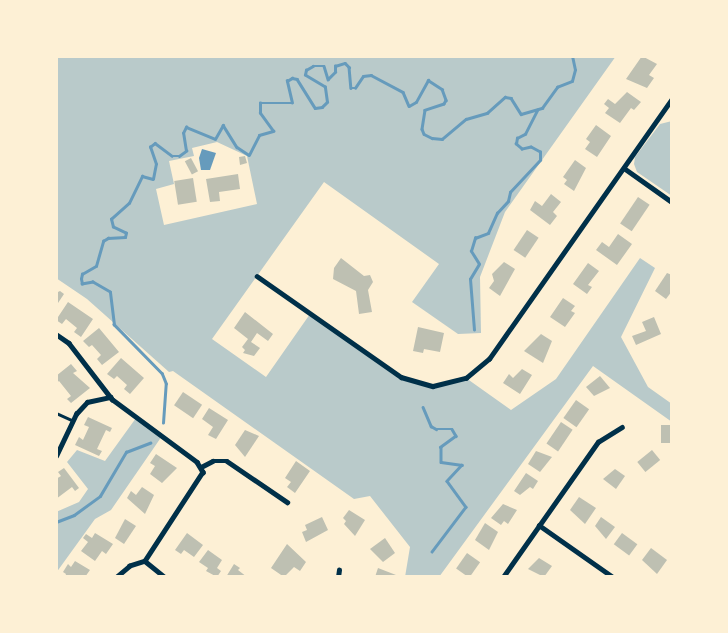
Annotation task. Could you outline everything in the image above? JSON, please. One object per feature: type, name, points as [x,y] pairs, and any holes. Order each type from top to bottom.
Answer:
[{"type":"street","points":[[256,276],[401,377],[425,385],[451,384],[473,374],[489,359],[672,99]]},
{"type":"street","points":[[624,168],[672,202]]},
{"type":"street","points":[[56,334],[69,342],[110,397],[201,467]]},
{"type":"street","points":[[56,456],[73,421],[87,402],[110,397]]},
{"type":"street","points":[[504,577],[598,442],[622,428]]},
{"type":"street","points":[[201,467],[213,461],[227,461],[287,502]]},
{"type":"street","points":[[117,577],[130,566],[145,561],[201,480],[201,467]]},
{"type":"street","points":[[539,525],[613,577]]},
{"type":"street","points":[[145,561],[165,577]]},
{"type":"street","points":[[338,577],[339,570]]},
{"type":"lane","points":[[56,413],[73,421]]},
{"type":"shaded area","points":[[56,56],[616,56],[505,212],[480,277],[481,333],[458,334],[412,302],[439,264],[324,182],[212,339],[266,377],[310,314],[394,373],[433,386],[466,378],[511,410],[556,379],[640,258],[655,268],[621,337],[648,387],[672,404],[672,422],[593,366],[439,577],[405,577],[410,547],[370,496],[354,499],[173,371],[169,372],[87,299],[56,278]],"holes":[[[217,142],[247,156],[257,204],[164,225],[156,189],[174,184],[169,161],[194,156],[192,148]]]},
{"type":"shaded area","points":[[672,121],[672,196],[637,172],[634,164],[635,157],[660,124]]},
{"type":"shaded area","points":[[136,418],[162,436],[111,510],[95,519],[56,573],[56,512],[79,502],[88,489],[67,462],[77,450],[105,461]]},
{"type":"water","points":[[202,149],[216,153],[210,170],[201,170],[199,158]]},
{"type":"building","points":[[642,56],[657,64],[649,75],[654,78],[647,88],[626,79]]},
{"type":"building","points":[[627,92],[641,102],[634,110],[631,108],[620,123],[605,113],[609,108],[604,104],[608,99],[615,104]]},
{"type":"building","points":[[596,125],[611,136],[597,157],[585,149],[590,142],[586,139]]},
{"type":"building","points":[[245,156],[247,163],[240,165],[239,157]]},
{"type":"building","points":[[191,158],[198,171],[192,175],[185,161]]},
{"type":"building","points":[[575,160],[586,168],[574,191],[564,184],[567,180],[563,177]]},
{"type":"building","points":[[238,174],[240,189],[219,192],[220,201],[210,202],[206,179]]},
{"type":"building","points":[[193,178],[197,202],[178,205],[174,181]]},
{"type":"building","points":[[551,194],[561,202],[553,212],[557,216],[550,225],[530,210],[535,201],[542,206]]},
{"type":"building","points":[[638,197],[650,205],[632,231],[620,224]]},
{"type":"building","points":[[527,230],[539,238],[525,258],[514,250]]},
{"type":"building","points":[[618,234],[632,244],[617,265],[596,250],[602,242],[609,247]]},
{"type":"building","points":[[341,258],[364,276],[370,275],[373,282],[368,290],[372,312],[359,314],[356,291],[333,279],[334,268]]},
{"type":"building","points":[[504,262],[515,269],[500,296],[489,288],[494,281],[492,274]]},
{"type":"building","points":[[588,263],[599,271],[588,285],[592,287],[587,294],[573,284]]},
{"type":"building","points":[[667,273],[672,275],[672,291],[666,299],[655,291]]},
{"type":"building","points":[[60,291],[64,294],[56,306],[56,293]]},
{"type":"building","points":[[563,298],[575,306],[571,311],[575,313],[565,327],[550,317]]},
{"type":"building","points":[[68,302],[93,319],[81,337],[74,332],[77,328],[66,319],[62,324],[56,320]]},
{"type":"building","points":[[245,312],[273,334],[268,341],[257,333],[251,342],[260,348],[254,356],[243,353],[245,350],[242,347],[248,339],[234,328]]},
{"type":"building","points":[[654,317],[661,334],[636,345],[632,336],[646,331],[642,322]]},
{"type":"building","points":[[418,327],[444,333],[440,352],[424,349],[423,353],[413,351]]},
{"type":"building","points":[[99,328],[119,352],[102,365],[97,359],[101,355],[92,345],[89,347],[83,341]]},
{"type":"building","points":[[541,334],[552,341],[543,363],[524,351]]},
{"type":"building","points":[[121,358],[144,378],[130,394],[124,389],[127,385],[117,376],[114,379],[107,374]]},
{"type":"building","points":[[71,364],[77,371],[73,373],[90,388],[71,403],[67,399],[71,396],[59,381],[56,383],[56,376]]},
{"type":"building","points":[[522,369],[532,375],[520,394],[503,383],[509,374],[513,378]]},
{"type":"building","points":[[600,376],[610,388],[594,396],[586,387]]},
{"type":"building","points":[[183,392],[202,405],[193,418],[174,405]]},
{"type":"building","points":[[576,400],[589,409],[576,427],[563,418]]},
{"type":"building","points":[[209,408],[228,420],[216,439],[208,435],[213,427],[202,419]]},
{"type":"building","points":[[88,417],[112,428],[110,432],[106,430],[97,449],[102,451],[99,456],[75,445],[79,437],[83,440],[89,427],[84,425]]},
{"type":"building","points":[[561,422],[573,430],[558,451],[546,444]]},
{"type":"building","points":[[661,425],[672,425],[672,443],[661,443]]},
{"type":"building","points":[[245,430],[259,436],[245,457],[235,445]]},
{"type":"building","points":[[652,450],[660,460],[645,472],[637,462]]},
{"type":"building","points":[[536,451],[552,457],[540,472],[528,464]]},
{"type":"building","points":[[156,454],[177,468],[162,483],[150,474],[155,466],[150,463]]},
{"type":"building","points":[[296,461],[310,471],[295,493],[287,487],[291,482],[285,478]]},
{"type":"building","points":[[64,468],[79,488],[75,491],[72,487],[56,499],[56,479],[61,476],[58,472]]},
{"type":"building","points":[[615,469],[625,476],[616,489],[603,479]]},
{"type":"building","points":[[526,473],[538,481],[533,489],[530,487],[520,495],[514,491]]},
{"type":"building","points":[[142,487],[154,495],[145,514],[127,498],[131,491],[136,495]]},
{"type":"building","points":[[579,497],[596,508],[585,524],[570,510]]},
{"type":"building","points":[[503,504],[517,510],[508,524],[504,521],[501,525],[491,518]]},
{"type":"building","points":[[349,510],[365,520],[355,536],[344,524],[346,521],[343,518]]},
{"type":"building","points":[[322,517],[328,530],[306,542],[302,532],[307,530],[305,525]]},
{"type":"building","points":[[601,517],[615,527],[606,539],[595,526]]},
{"type":"building","points":[[125,519],[136,526],[124,544],[115,538]]},
{"type":"building","points":[[485,523],[498,532],[489,550],[475,540]]},
{"type":"building","points":[[95,533],[113,544],[106,554],[102,551],[95,561],[81,551],[88,542],[83,538],[86,534],[92,538]]},
{"type":"building","points":[[187,533],[203,545],[194,557],[184,550],[181,554],[175,550]]},
{"type":"building","points":[[622,533],[637,544],[629,555],[614,544]]},
{"type":"building","points":[[385,538],[395,553],[383,562],[370,549]]},
{"type":"building","points":[[287,544],[306,562],[300,571],[294,567],[284,577],[271,568]]},
{"type":"building","points":[[651,548],[667,560],[657,574],[642,560]]},
{"type":"building","points":[[208,550],[222,560],[217,568],[221,571],[217,577],[206,571],[208,568],[199,562]]},
{"type":"building","points":[[467,553],[480,562],[470,577],[456,569]]},
{"type":"building","points":[[539,558],[552,566],[544,577],[528,569]]},
{"type":"building","points":[[75,561],[90,570],[85,577],[65,577],[66,574],[63,572],[68,564],[71,567]]},
{"type":"building","points":[[234,564],[240,568],[238,570],[247,577],[226,577]]},
{"type":"building","points":[[378,568],[396,575],[396,577],[375,577]]},
{"type":"waterway","points":[[163,423],[166,384],[162,374],[114,325],[110,292],[93,282],[82,284],[81,279],[82,274],[96,266],[103,241],[108,238],[125,237],[126,233],[113,227],[111,219],[129,203],[142,176],[153,179],[156,164],[150,147],[155,143],[172,156],[179,156],[186,151],[183,133],[186,127],[215,139],[223,125],[237,147],[249,155],[259,135],[273,131],[260,113],[260,103],[292,103],[287,81],[292,78],[297,79],[315,108],[322,107],[327,102],[325,87],[305,75],[306,70],[313,66],[324,66],[328,79],[335,72],[335,66],[345,63],[349,67],[351,88],[355,88],[363,76],[371,75],[403,92],[409,106],[416,102],[428,80],[442,89],[446,100],[444,104],[425,110],[422,129],[424,134],[432,138],[442,139],[466,119],[487,113],[505,97],[511,98],[521,114],[542,108],[557,87],[572,81],[575,70],[572,56]]},
{"type":"waterway","points":[[474,330],[470,279],[479,264],[471,251],[475,238],[488,233],[497,213],[508,201],[510,192],[540,160],[540,152],[531,147],[522,149],[516,144],[517,138],[525,134],[537,110]]},
{"type":"waterway","points":[[423,407],[431,426],[436,429],[452,429],[456,436],[441,447],[441,462],[462,465],[447,481],[466,507],[432,552]]},
{"type":"waterway","points":[[56,522],[74,515],[100,496],[126,452],[150,443]]}]
